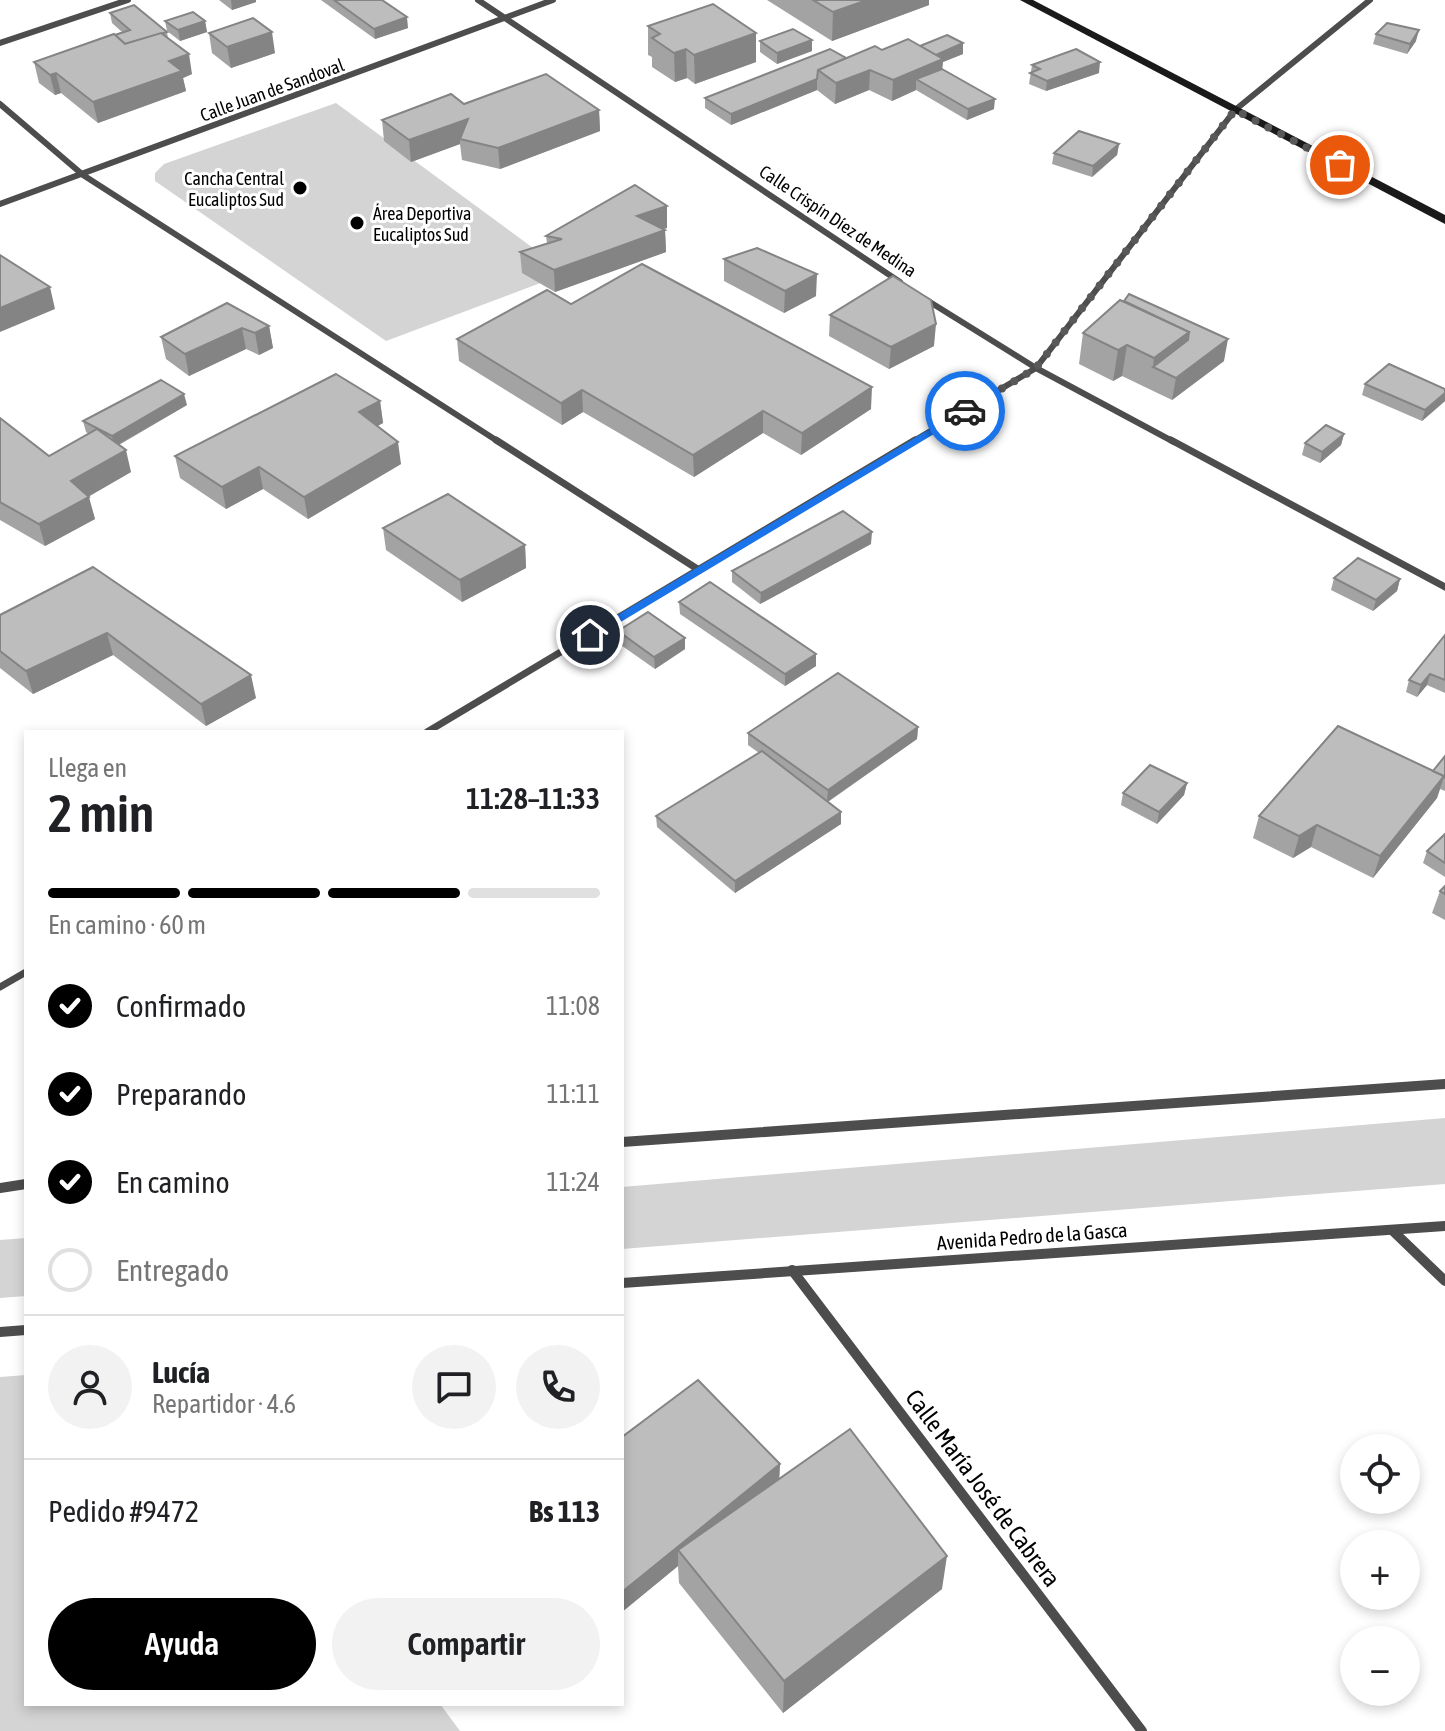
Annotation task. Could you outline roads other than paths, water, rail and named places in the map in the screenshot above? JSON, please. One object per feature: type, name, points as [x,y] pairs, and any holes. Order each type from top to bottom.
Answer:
[{"type":"street","points":[[0,43],[128,0]]},
{"type":"street","name":"Calle Crispín Díez de Medina","points":[[478,0],[905,285]]},
{"type":"street","name":"Calle Juan de Sandoval","points":[[0,204],[553,0]]},
{"type":"street","points":[[1025,0],[1445,220]]},
{"type":"street","points":[[430,730],[1036,368],[1235,110],[1370,0]]},
{"type":"street","points":[[0,104],[83,175],[699,570]]},
{"type":"street","name":"Calle Crispín Díez de Medina","points":[[918,294],[1036,368],[1445,587]]},
{"type":"street","points":[[0,987],[24,973]]},
{"type":"street","points":[[624,1142],[1445,1084]]},
{"type":"street","points":[[1,1187],[24,1184]]},
{"type":"street","name":"Avenida Pedro de la Gasca","points":[[624,1283],[1445,1226]]},
{"type":"street","points":[[1393,1231],[1445,1281]]},
{"type":"street","name":"Calle María José de Cabrera","points":[[792,1270],[1142,1731]]},
{"type":"street","points":[[0,1332],[24,1330]]},
{"type":"place","name":"Cancha Central Eucaliptos Sud","points":[[300,188]]},
{"type":"place","name":"Área Deportiva Eucaliptos Sud","points":[[357,223]]}]
